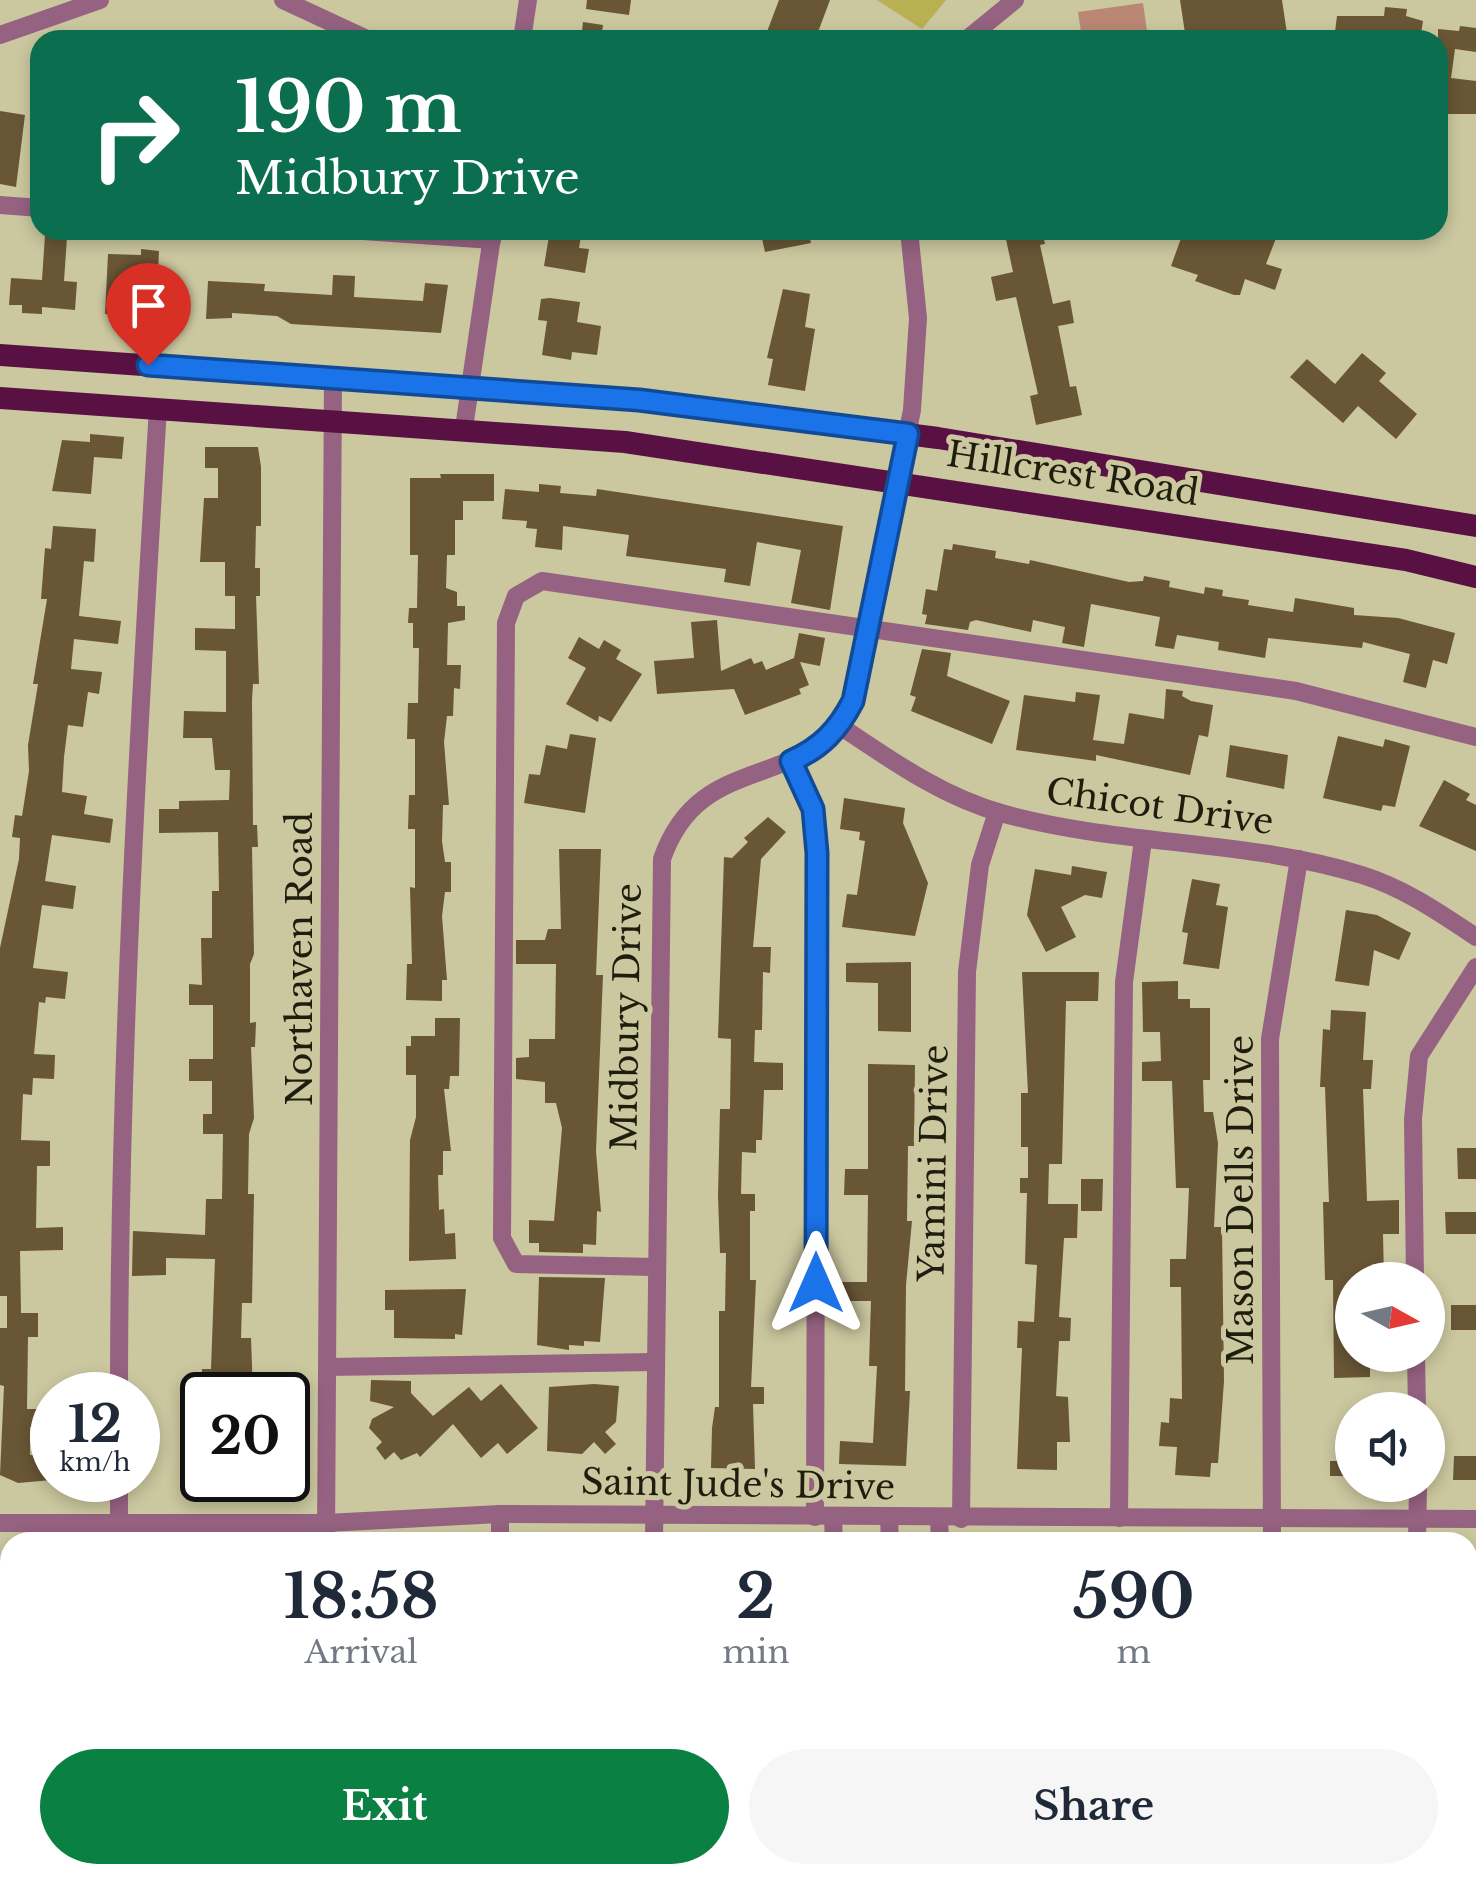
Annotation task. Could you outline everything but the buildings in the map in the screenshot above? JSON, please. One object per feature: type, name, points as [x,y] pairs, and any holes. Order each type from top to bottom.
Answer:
[{"type":"main road","name":"Hillcrest Road","points":[[0,356],[639,400],[908,434],[1318,497],[1476,526]]},
{"type":"main road","name":"Hillcrest Road","points":[[0,398],[336,418],[703,451],[1406,560],[1476,578]]},
{"type":"street","points":[[0,35],[100,0]]},
{"type":"street","points":[[283,0],[348,30]]},
{"type":"street","points":[[524,30],[528,0]]},
{"type":"street","points":[[978,30],[1015,0]]},
{"type":"street","points":[[0,205],[30,207]]},
{"type":"street","points":[[464,428],[491,240]]},
{"type":"street","points":[[840,726],[853,701],[908,434],[918,350],[910,240]]},
{"type":"street","name":"Northaven Road","points":[[326,1532],[336,418],[333,377]]},
{"type":"street","points":[[119,1372],[119,1174],[134,795],[158,408]]},
{"type":"street","points":[[655,1267],[516,1264],[502,1238],[506,624],[516,596],[542,581],[870,626],[1296,692],[1476,737]]},
{"type":"street","name":"Midbury Drive","points":[[654,1532],[662,859],[669,838],[697,800],[733,780],[791,761],[823,744],[840,726]]},
{"type":"street","name":"Chicot Drive","points":[[840,726],[929,784],[997,812],[1078,832],[1299,859],[1365,876],[1407,894],[1476,937]]},
{"type":"street","points":[[791,761],[813,809],[817,853],[824,1517],[830,1532]]},
{"type":"street","name":"Yamini Drive","points":[[962,1519],[967,972],[980,865],[997,812]]},
{"type":"street","points":[[1118,1518],[1124,982],[1143,840]]},
{"type":"street","name":"Mason Dells Drive","points":[[1272,1532],[1270,1038],[1299,859]]},
{"type":"street","points":[[1415,1262],[1413,1119],[1418,1056],[1476,968]]},
{"type":"street","points":[[328,1367],[655,1362]]},
{"type":"street","points":[[119,1502],[119,1532]]},
{"type":"street","points":[[1417,1532],[1418,1502]]},
{"type":"street","points":[[500,1514],[500,1532]]},
{"type":"street","name":"Saint Jude's Drive","points":[[335,1532],[500,1514],[1476,1519]]},
{"type":"street","points":[[890,1518],[890,1532]]},
{"type":"street","points":[[939,1519],[940,1532]]},
{"type":"street","name":"Saint Jude's Drive","points":[[0,1523],[107,1532]]},
{"type":"shaded area","points":[[877,0],[946,0],[922,29]]},
{"type":"shaded area","points":[[1143,3],[1147,30],[1081,30],[1078,12]]},
{"type":"route","points":[[148,365],[639,400],[908,434],[853,701],[840,726],[823,744],[791,761],[813,809],[817,853],[816,1283]]}]
